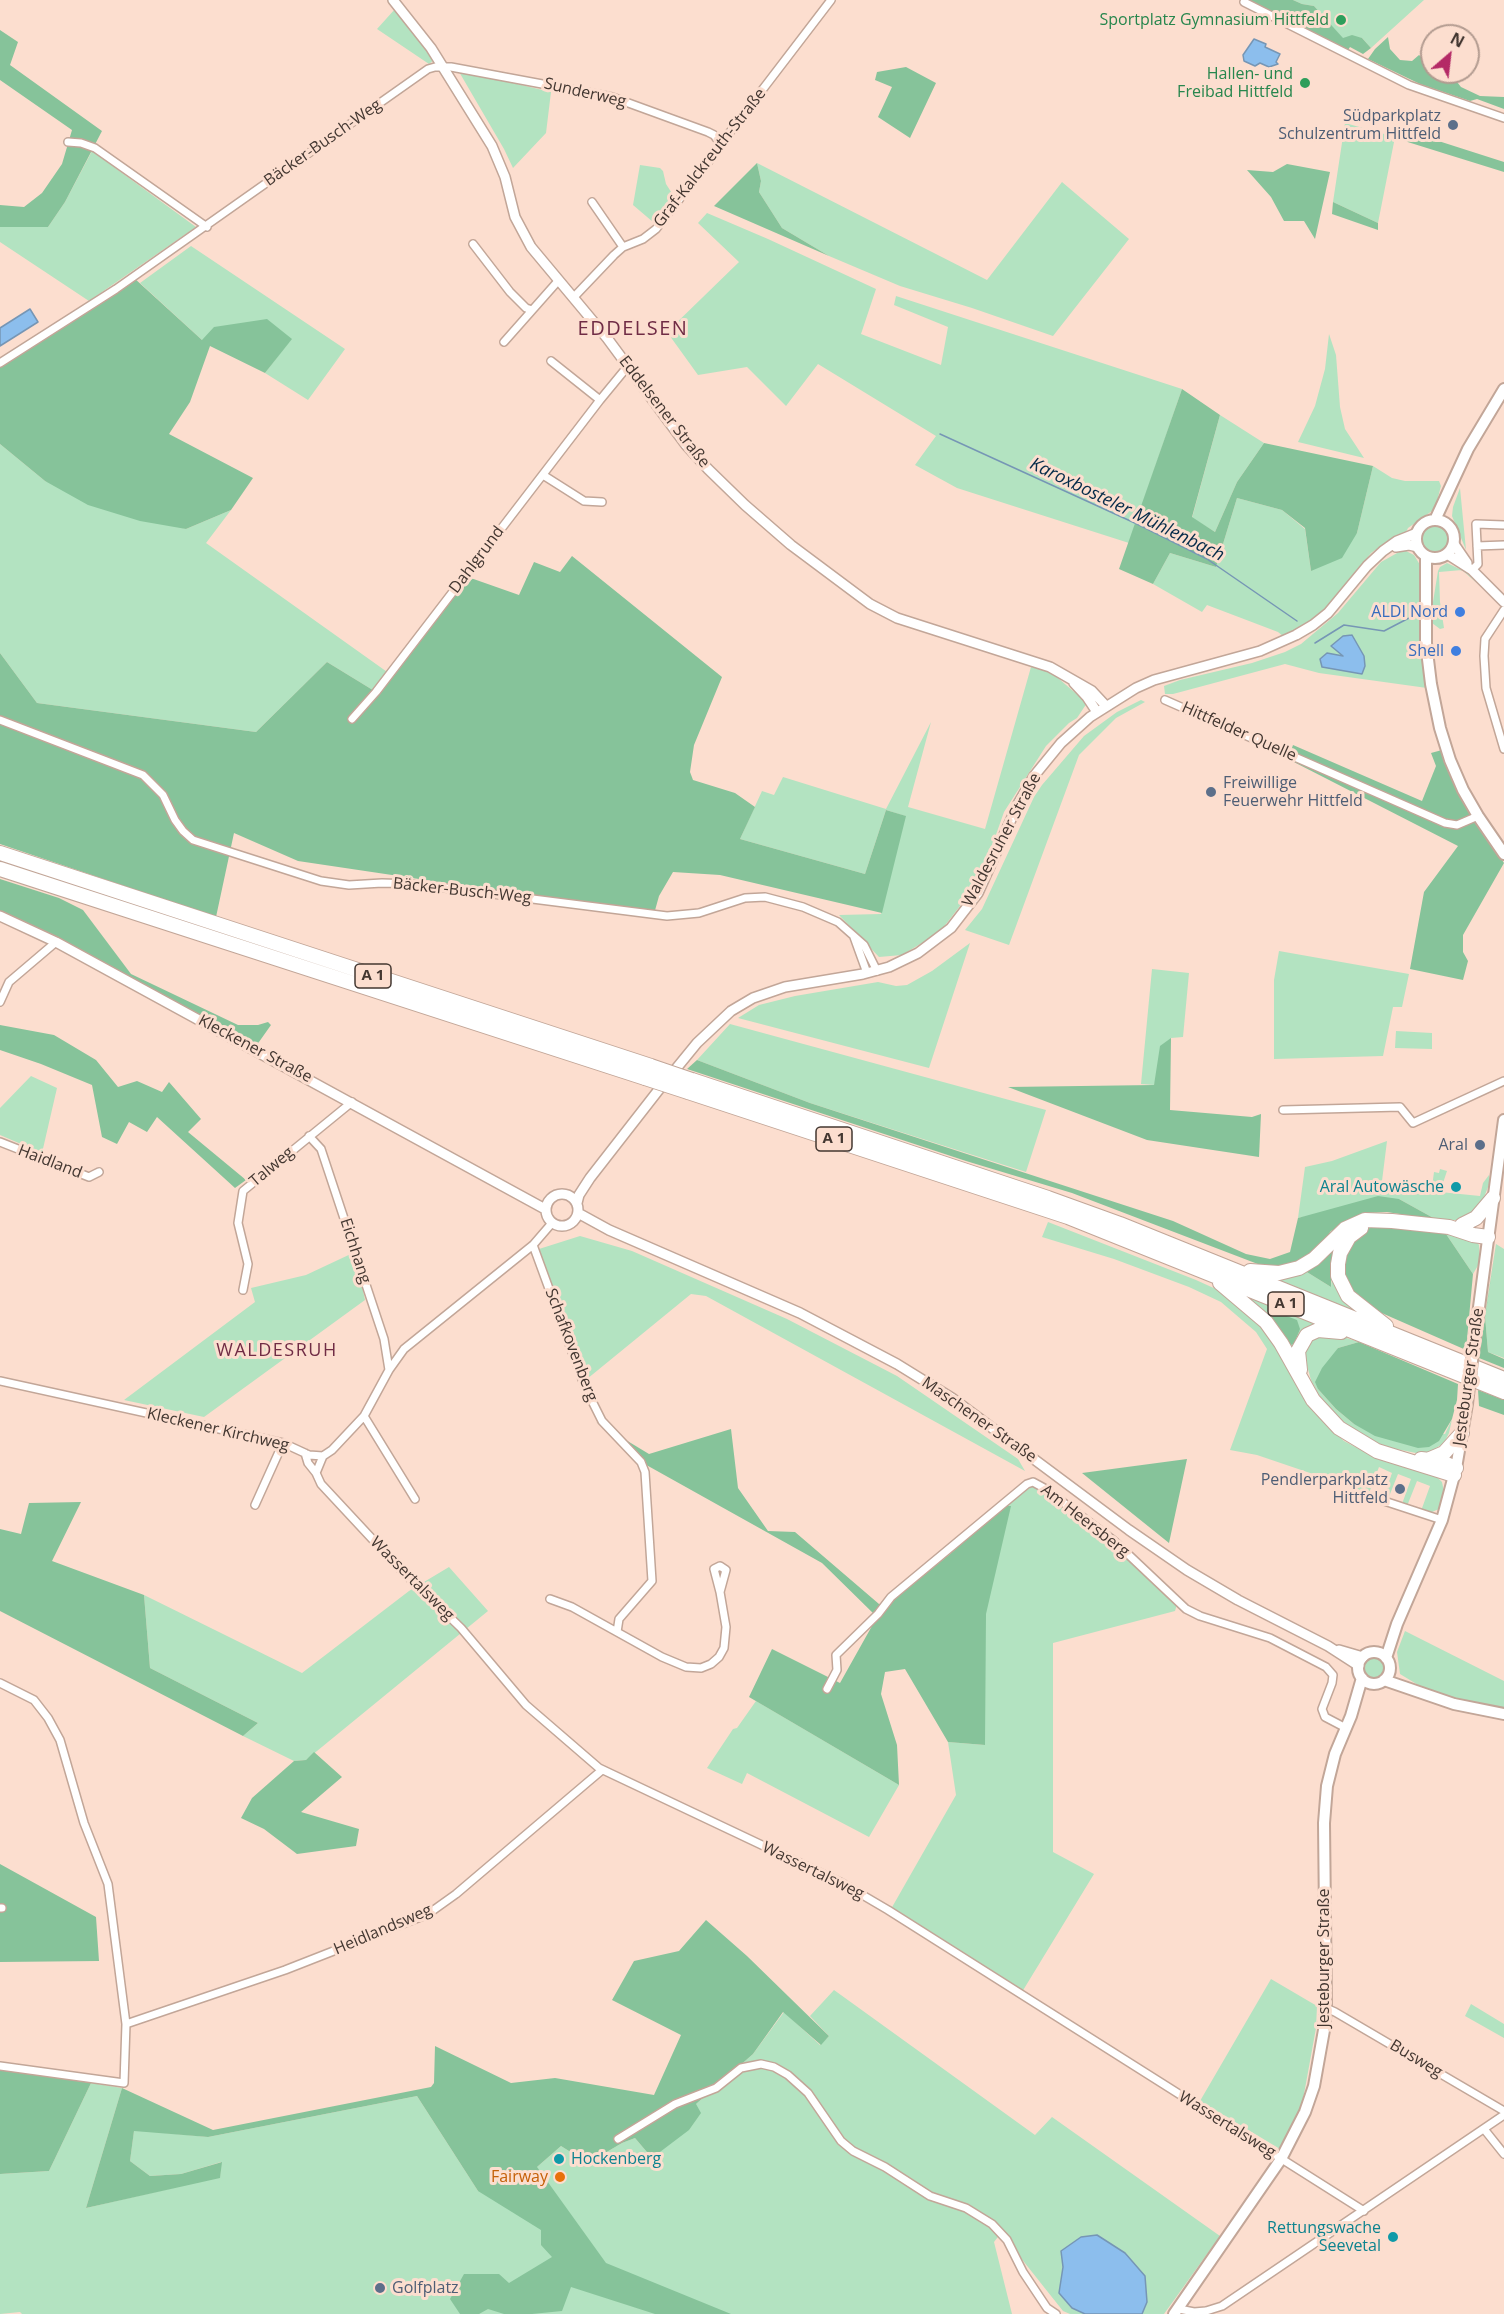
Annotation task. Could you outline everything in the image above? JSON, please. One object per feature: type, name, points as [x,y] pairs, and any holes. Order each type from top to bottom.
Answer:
[{"type":"highway","name":"A 1","points":[[0,853],[690,1086],[1068,1217],[1504,1392]]},
{"type":"highway","name":"A 1","points":[[0,869],[350,983],[648,1072]]},
{"type":"highway","points":[[52,885],[88,908]]},
{"type":"highway","points":[[315,980],[350,983]]},
{"type":"highway","name":"A 1","points":[[690,1086],[1048,1198],[1230,1268],[1504,1379]]},
{"type":"highway","points":[[1456,1226],[1476,1218],[1492,1198]]},
{"type":"highway","points":[[1230,1268],[1261,1273],[1286,1273],[1306,1264],[1345,1229],[1365,1220],[1477,1227],[1488,1235]]},
{"type":"highway","points":[[1383,1220],[1360,1228],[1349,1237],[1340,1253],[1337,1270],[1340,1283],[1348,1296],[1397,1336]]},
{"type":"highway","points":[[1201,1270],[1260,1315],[1277,1337],[1323,1412],[1349,1436],[1377,1451],[1455,1472]]},
{"type":"highway","points":[[1301,1378],[1298,1351],[1303,1340],[1312,1332],[1325,1330],[1370,1338]]},
{"type":"highway","points":[[1430,1460],[1444,1453],[1462,1433]]},
{"type":"highway","points":[[1407,1459],[1444,1462],[1455,1472]]},
{"type":"main road","points":[[1435,520],[1468,450],[1504,388]]},
{"type":"main road","points":[[1447,524],[1453,483]]},
{"type":"main road","points":[[1437,556],[1418,547],[1417,533],[1424,524],[1435,520],[1447,524],[1453,533],[1454,543],[1437,556],[1425,601],[1428,667],[1437,715],[1450,760],[1478,816],[1504,854]]},
{"type":"main road","name":"Jesteburger Straße","points":[[1381,1656],[1428,1555],[1442,1520],[1455,1472],[1467,1404],[1492,1198],[1504,1120]]},
{"type":"main road","points":[[1390,1670],[1384,1680],[1373,1684],[1362,1678],[1361,1661],[1381,1656],[1390,1670],[1427,1695]]},
{"type":"main road","name":"Jesteburger Straße","points":[[1352,1716],[1362,1678]]},
{"type":"main road","points":[[1384,1680],[1465,1707],[1504,1714]]},
{"type":"main road","name":"Jesteburger Straße","points":[[1177,2311],[1281,2159],[1305,2112],[1314,2086],[1323,2041],[1326,2008],[1324,1823],[1330,1772],[1346,1728],[1373,1684]]},
{"type":"street","name":"Eddelsener Straße","points":[[393,0],[417,29],[480,125],[497,157],[522,232],[536,254],[628,366],[686,445],[703,464],[749,509],[856,595],[883,612],[1050,667],[1096,694],[1106,706]]},
{"type":"street","name":"Graf-Kalckreuth-Straße","points":[[573,298],[623,247],[643,239],[656,229],[717,151],[719,142],[727,136],[831,0]]},
{"type":"street","points":[[1244,2],[1413,87],[1504,118]]},
{"type":"street","name":"Sunderweg","points":[[442,66],[612,97],[708,132],[714,135],[719,142]]},
{"type":"street","name":"Bäcker-Busch-Weg","points":[[0,363],[116,289],[207,227],[428,69],[442,66]]},
{"type":"street","points":[[68,142],[81,143],[102,153],[207,227]]},
{"type":"street","points":[[592,202],[623,247]]},
{"type":"street","points":[[473,244],[510,292],[526,308],[532,310]]},
{"type":"street","points":[[504,342],[558,281]]},
{"type":"street","points":[[551,361],[600,400]]},
{"type":"street","name":"Dahlgrund","points":[[352,719],[376,692],[628,366]]},
{"type":"street","points":[[543,475],[584,501],[602,502]]},
{"type":"street","points":[[1472,570],[1478,564],[1476,524],[1504,525]]},
{"type":"street","name":"Waldesruher Straße","points":[[577,1208],[579,1195],[590,1178],[688,1054],[732,1011],[753,998],[785,987],[877,971],[918,953],[934,943],[960,919],[978,893],[1018,804],[1034,776],[1061,743],[1097,712],[1154,680],[1260,651],[1313,626],[1328,613],[1375,558],[1391,545],[1417,533]]},
{"type":"street","points":[[1454,543],[1472,570],[1504,602]]},
{"type":"street","name":"Waldesruher Straße","points":[[1375,558],[1403,545],[1418,547]]},
{"type":"street","points":[[1477,546],[1504,545]]},
{"type":"street","points":[[1437,556],[1472,570]]},
{"type":"street","points":[[1504,610],[1485,639],[1484,656],[1486,688],[1504,747]]},
{"type":"street","name":"Eddelsener Straße","points":[[1070,679],[1097,712]]},
{"type":"street","name":"Hittfelder Quelle","points":[[1165,700],[1445,823],[1457,825],[1478,816]]},
{"type":"street","name":"Bäcker-Busch-Weg","points":[[0,720],[143,775],[163,795],[179,826],[193,840],[321,881],[349,885],[414,884],[667,916],[699,913],[745,898],[765,897],[787,902],[832,918],[864,945],[877,971]]},
{"type":"street","name":"Kleckener Straße","points":[[0,916],[56,942],[545,1209]]},
{"type":"street","points":[[853,934],[867,973]]},
{"type":"street","points":[[0,1002],[9,982],[56,942]]},
{"type":"street","points":[[1283,1110],[1400,1107],[1413,1123],[1504,1081]]},
{"type":"street","name":"Talweg","points":[[243,1290],[248,1264],[238,1222],[243,1191],[352,1102]]},
{"type":"street","name":"Eichhang","points":[[309,1136],[321,1149],[384,1339],[389,1370]]},
{"type":"street","name":"Haidland","points":[[0,1142],[89,1177],[99,1172]]},
{"type":"street","name":"Waldesruher Straße","points":[[568,1195],[590,1178]]},
{"type":"street","name":"Kleckener Straße","points":[[508,1188],[550,1198]]},
{"type":"street","points":[[558,1194],[568,1195],[577,1208],[572,1223],[560,1226],[552,1223],[545,1209],[550,1198],[558,1194]]},
{"type":"street","name":"Maschener Straße","points":[[577,1208],[609,1230]]},
{"type":"street","points":[[316,1473],[322,1456],[332,1450],[364,1416],[389,1370],[404,1349],[533,1245],[552,1223]]},
{"type":"street","name":"Maschener Straße","points":[[572,1223],[583,1223],[609,1230],[791,1309],[897,1364],[952,1398],[1128,1530],[1187,1570],[1238,1600],[1361,1661]]},
{"type":"street","name":"Schafkovenberg","points":[[533,1245],[585,1387],[603,1421],[641,1462],[645,1472],[652,1581],[619,1619],[616,1632]]},
{"type":"street","name":"Kleckener Kirchweg","points":[[0,1381],[284,1443],[304,1453],[322,1456]]},
{"type":"street","points":[[364,1416],[415,1499]]},
{"type":"street","points":[[255,1505],[284,1443]]},
{"type":"street","name":"Wassertalsweg","points":[[304,1453],[321,1484],[402,1571],[461,1628],[526,1705],[602,1770],[842,1883],[1364,2211]]},
{"type":"street","name":"Am Heersberg","points":[[827,1689],[837,1670],[836,1656],[891,1597],[1027,1484],[1033,1482],[1113,1540],[1186,1609],[1200,1616],[1270,1638],[1326,1667],[1333,1675],[1322,1708],[1325,1717],[1346,1728]]},
{"type":"street","points":[[1375,1498],[1442,1520]]},
{"type":"street","points":[[550,1599],[572,1607],[670,1660],[686,1667],[701,1668],[719,1658],[724,1648],[726,1627],[720,1592]]},
{"type":"street","points":[[0,1683],[34,1700],[48,1718],[60,1740],[84,1823],[108,1884],[126,2024],[124,2083],[0,2066]]},
{"type":"street","name":"Heidlandsweg","points":[[126,2024],[285,1970],[421,1917],[456,1894],[602,1770]]},
{"type":"street","name":"Busweg","points":[[1326,2008],[1504,2113]]},
{"type":"street","points":[[618,2139],[675,2104],[716,2088],[741,2068],[761,2064],[774,2067],[788,2075],[808,2093],[840,2141],[853,2151],[885,2167],[930,2196],[966,2208],[992,2224],[1007,2240],[1023,2272],[1047,2308],[1056,2314]]},
{"type":"street","points":[[1177,2311],[1206,2311],[1222,2306],[1484,2129],[1504,2113]]},
{"type":"street","points":[[1484,2129],[1504,2154]]},
{"type":"green space","points":[[1249,0],[1293,0],[1314,6],[1343,38],[1352,35],[1362,38],[1371,48],[1363,54],[1350,47],[1348,50]]},
{"type":"green space","points":[[1293,0],[1424,0],[1371,48],[1362,38],[1343,39],[1314,6]]},
{"type":"green space","points":[[395,9],[434,60],[429,64],[377,29]]},
{"type":"green space","points":[[0,30],[18,42],[10,65],[102,131],[65,202],[48,227],[0,227],[0,205],[24,207],[42,193],[62,164],[72,130],[0,80]]},
{"type":"green space","points":[[1388,37],[1390,49],[1400,60],[1412,61],[1419,55],[1420,84],[1368,59]]},
{"type":"green space","points":[[906,67],[936,83],[910,138],[878,117],[892,87],[875,80],[877,72]]},
{"type":"green space","points":[[458,70],[551,92],[546,133],[513,168],[504,149]]},
{"type":"green space","points":[[1420,84],[1459,84],[1480,96],[1504,97],[1504,109],[1477,99],[1470,101]]},
{"type":"green space","points":[[1345,123],[1395,137],[1378,223],[1333,202]]},
{"type":"green space","points":[[1401,129],[1504,162],[1504,172],[1398,139]]},
{"type":"green space","points":[[92,151],[196,227],[89,301],[0,242],[0,227],[48,227],[65,202]]},
{"type":"green space","points":[[757,163],[987,280],[1062,182],[1129,239],[1053,336],[900,286],[829,256],[782,228],[759,192],[761,181]]},
{"type":"green space","points":[[757,163],[761,181],[759,192],[782,228],[829,256],[714,206]]},
{"type":"green space","points":[[1287,164],[1330,172],[1315,239],[1304,221],[1284,221],[1271,197],[1247,170],[1273,172]]},
{"type":"green space","points":[[640,165],[660,168],[675,198],[653,222],[633,205]]},
{"type":"green space","points":[[1333,202],[1378,223],[1378,230],[1332,214]]},
{"type":"green space","points":[[707,213],[876,289],[861,334],[941,365],[948,327],[894,305],[896,296],[1182,389],[1129,543],[957,488],[915,465],[936,436],[818,364],[786,406],[747,367],[698,375],[667,332],[739,262],[698,223]]},
{"type":"green space","points":[[191,246],[345,349],[308,400],[265,373],[291,339],[202,340],[140,283]]},
{"type":"green space","points":[[134,278],[202,340],[214,327],[267,319],[292,339],[265,373],[210,346],[190,402],[169,434],[253,478],[231,510],[186,529],[140,521],[88,505],[45,481],[0,444],[0,364]]},
{"type":"green space","points":[[1329,334],[1336,355],[1340,407],[1345,429],[1364,458],[1298,442],[1315,406],[1325,369]]},
{"type":"green space","points":[[1182,389],[1220,415],[1192,517],[1215,532],[1237,482],[1264,443],[1373,466],[1357,533],[1342,558],[1311,571],[1305,528],[1282,510],[1237,498],[1216,567],[1170,553],[1153,584],[1119,569]]},
{"type":"green space","points":[[1220,415],[1264,443],[1237,482],[1215,532],[1192,518]]},
{"type":"green space","points":[[0,444],[45,481],[186,529],[231,510],[206,543],[390,674],[376,692],[327,662],[256,732],[37,703],[0,653]]},
{"type":"green space","points":[[1373,466],[1392,478],[1405,481],[1439,481],[1441,486],[1432,511],[1408,528],[1405,534],[1391,539],[1371,553],[1334,601],[1306,625],[1284,637],[1278,632],[1207,605],[1202,612],[1153,584],[1170,553],[1216,567],[1237,498],[1282,510],[1305,529],[1311,571],[1357,533]]},
{"type":"green space","points":[[1460,488],[1466,550],[1452,516]]},
{"type":"green space","points":[[1435,525],[1445,529],[1449,539],[1445,549],[1435,553],[1425,549],[1421,539],[1425,529]]},
{"type":"green space","points":[[1406,551],[1414,555],[1423,570],[1420,605],[1427,688],[1319,673],[1285,664],[1173,694],[1165,694],[1164,686],[1180,680],[1252,663],[1301,644],[1338,613],[1381,562],[1399,552]]},
{"type":"green space","points":[[572,556],[722,677],[694,745],[690,772],[693,780],[735,793],[755,807],[740,839],[865,874],[886,810],[906,816],[882,913],[720,875],[673,872],[659,896],[654,914],[298,861],[234,833],[216,917],[0,844],[0,653],[37,703],[256,732],[327,662],[376,692],[465,576],[519,595],[534,562],[560,572]]},
{"type":"green space","points":[[1447,563],[1462,570],[1439,572],[1444,628],[1440,629],[1432,623],[1433,602],[1438,571]]},
{"type":"green space","points":[[1031,667],[1051,672],[1087,703],[1077,718],[1046,746],[1004,812],[987,860],[963,902],[940,932],[902,955],[879,957],[839,915],[881,914],[905,816],[886,810],[865,874],[740,839],[762,791],[774,795],[783,777],[886,809],[931,722],[908,807],[985,829]]},
{"type":"green space","points":[[1141,700],[1145,702],[1116,718],[1079,755],[1009,945],[965,930],[982,909],[1034,797],[1042,785],[1084,736],[1117,712]]},
{"type":"green space","points":[[1293,745],[1422,801],[1436,766],[1431,753],[1442,750],[1491,844],[1504,863],[1463,935],[1463,952],[1468,961],[1463,980],[1410,969],[1424,892],[1458,846],[1288,759]]},
{"type":"green space","points":[[0,879],[59,898],[83,910],[131,974],[238,1025],[258,1025],[268,1022],[271,1025],[254,1049],[0,916]]},
{"type":"green space","points":[[970,943],[929,1068],[738,1018],[759,1005],[795,996],[878,982],[896,986],[907,985],[932,971]]},
{"type":"green space","points":[[1279,951],[1409,974],[1402,1007],[1393,1007],[1383,1056],[1274,1059],[1274,980]]},
{"type":"green space","points":[[1152,969],[1189,973],[1183,1037],[1171,1038],[1154,1085],[1141,1084]]},
{"type":"green space","points":[[730,1024],[1046,1110],[1026,1172],[810,1103],[697,1060]]},
{"type":"green space","points":[[0,1025],[54,1035],[96,1060],[118,1087],[137,1081],[162,1092],[169,1082],[201,1119],[188,1132],[246,1180],[235,1188],[157,1117],[147,1132],[129,1122],[117,1144],[102,1137],[92,1085],[0,1050]]},
{"type":"green space","points":[[1396,1031],[1432,1033],[1432,1049],[1395,1048]]},
{"type":"green space","points":[[1171,1038],[1170,1110],[1252,1117],[1261,1114],[1259,1157],[1147,1140],[1008,1087],[1154,1085],[1160,1046]]},
{"type":"green space","points":[[697,1060],[810,1103],[1173,1221],[1246,1254],[1270,1259],[1290,1252],[1298,1218],[1378,1196],[1399,1199],[1437,1220],[1387,1212],[1366,1213],[1331,1231],[1319,1247],[1302,1261],[1280,1268],[1263,1266],[1072,1193],[966,1161],[687,1069]]},
{"type":"green space","points":[[31,1076],[57,1088],[42,1153],[0,1135],[0,1108]]},
{"type":"green space","points":[[1387,1141],[1382,1181],[1432,1187],[1434,1172],[1439,1173],[1440,1169],[1447,1171],[1440,1192],[1480,1196],[1483,1183],[1489,1175],[1490,1182],[1481,1205],[1463,1220],[1437,1220],[1399,1199],[1298,1218],[1305,1167],[1332,1161]]},
{"type":"green space","points":[[1048,1222],[1196,1280],[1237,1302],[1270,1335],[1312,1408],[1329,1427],[1344,1441],[1378,1459],[1437,1477],[1442,1482],[1444,1492],[1439,1509],[1432,1512],[1421,1511],[1430,1486],[1417,1481],[1407,1506],[1402,1504],[1411,1479],[1398,1474],[1388,1499],[1383,1498],[1392,1473],[1379,1467],[1369,1493],[1257,1455],[1230,1450],[1267,1349],[1256,1332],[1221,1302],[1189,1287],[1114,1259],[1042,1237]]},
{"type":"green space","points":[[1388,1226],[1446,1234],[1473,1274],[1466,1350],[1368,1307],[1352,1293],[1344,1276],[1347,1250],[1360,1232],[1372,1227]]},
{"type":"green space","points":[[1446,1234],[1476,1241],[1479,1245],[1480,1262],[1473,1274]]},
{"type":"green space","points":[[580,1236],[632,1251],[787,1319],[897,1376],[1018,1459],[1025,1471],[706,1296],[691,1294],[587,1379],[539,1249]]},
{"type":"green space","points":[[1335,1241],[1365,1315],[1270,1277],[1302,1269],[1331,1287]]},
{"type":"green space","points":[[1335,1241],[1331,1268],[1331,1287],[1302,1269]]},
{"type":"green space","points":[[1496,1244],[1504,1249],[1504,1358],[1488,1352],[1485,1316]]},
{"type":"green space","points":[[355,1252],[365,1300],[204,1417],[124,1400],[255,1302],[251,1288],[306,1275]]},
{"type":"green space","points":[[1240,1293],[1319,1325],[1295,1361],[1271,1311],[1270,1323]]},
{"type":"green space","points":[[1271,1310],[1297,1320],[1300,1329],[1294,1344],[1286,1346],[1270,1323]]},
{"type":"green space","points":[[1485,1317],[1488,1352],[1504,1359],[1504,1368],[1479,1358]]},
{"type":"green space","points":[[1331,1333],[1359,1342],[1338,1348],[1318,1389],[1336,1409],[1354,1424],[1445,1434],[1452,1419],[1444,1443],[1430,1452],[1416,1453],[1386,1447],[1352,1429],[1332,1411],[1311,1380],[1304,1355],[1309,1340]]},
{"type":"green space","points":[[1359,1342],[1458,1384],[1452,1419],[1439,1441],[1429,1447],[1418,1448],[1375,1436],[1354,1424],[1318,1389],[1315,1382],[1322,1368],[1338,1348]]},
{"type":"green space","points":[[1478,1390],[1504,1400],[1504,1415],[1479,1406]]},
{"type":"green space","points":[[596,1422],[649,1454],[731,1429],[738,1488],[768,1531],[795,1532],[879,1604],[890,1602],[1005,1506],[1011,1506],[986,1614],[985,1745],[948,1742],[905,1669],[885,1672],[881,1694],[897,1745],[899,1785],[749,1697],[772,1649],[840,1683],[877,1617],[822,1563],[641,1462],[621,1441]]},
{"type":"green space","points":[[1187,1459],[1169,1543],[1082,1473]]},
{"type":"green space","points":[[1031,1487],[1037,1487],[1114,1543],[1177,1604],[1175,1611],[1053,1643],[1053,1852],[1094,1874],[1022,1992],[891,1909],[956,1795],[948,1742],[985,1745],[985,1614],[1010,1507],[1005,1506]]},
{"type":"green space","points":[[81,1502],[52,1561],[144,1595],[150,1668],[258,1723],[243,1736],[0,1611],[0,1529],[21,1534],[29,1503]]},
{"type":"green space","points":[[449,1567],[488,1611],[306,1760],[294,1761],[243,1736],[258,1723],[150,1668],[144,1595],[302,1673],[409,1591]]},
{"type":"green space","points":[[1405,1631],[1504,1681],[1504,1712],[1428,1691],[1400,1674],[1397,1652]]},
{"type":"green space","points":[[1371,1658],[1379,1658],[1386,1665],[1386,1673],[1379,1680],[1371,1680],[1364,1673],[1364,1665]]},
{"type":"green space","points":[[756,1701],[899,1785],[869,1837],[747,1773],[742,1784],[707,1768],[733,1729],[737,1728]]},
{"type":"green space","points":[[314,1752],[342,1777],[301,1812],[359,1829],[356,1846],[297,1854],[264,1829],[241,1818],[252,1798],[294,1761],[306,1760]]},
{"type":"green space","points":[[0,1864],[96,1917],[99,1961],[0,1962]]},
{"type":"green space","points":[[706,1920],[747,1956],[829,2036],[821,2045],[783,2012],[753,2054],[696,2104],[701,2113],[689,2130],[652,2158],[635,2138],[588,2163],[561,2146],[537,2167],[606,2263],[731,2314],[655,2314],[571,2287],[562,2311],[504,2314],[488,2309],[479,2314],[460,2314],[450,2299],[464,2274],[499,2274],[509,2283],[552,2257],[541,2245],[541,2230],[478,2191],[417,2096],[208,2137],[134,2131],[130,2161],[150,2176],[181,2174],[222,2162],[220,2178],[86,2208],[122,2088],[213,2130],[431,2087],[434,2083],[435,2046],[511,2083],[555,2078],[654,2095],[681,2035],[612,2000],[634,1961],[679,1951]]},
{"type":"green space","points":[[1271,1979],[1317,2006],[1316,2028],[1302,2105],[1280,2149],[1200,2101]]},
{"type":"green space","points":[[834,1990],[1035,2135],[1052,2117],[1220,2236],[1164,2314],[1142,2314],[1147,2302],[1134,2264],[1125,2253],[1061,2251],[1063,2267],[1059,2293],[1072,2308],[1085,2314],[1070,2314],[1063,2311],[1001,2233],[994,2242],[1012,2314],[22,2314],[20,2312],[0,2314],[0,2174],[49,2171],[91,2083],[122,2088],[86,2208],[220,2177],[221,2162],[181,2174],[150,2176],[130,2161],[134,2130],[208,2137],[417,2096],[478,2191],[537,2167],[561,2146],[588,2163],[635,2138],[652,2158],[696,2104],[753,2054],[784,2012],[820,2045],[829,2036],[810,2016]]},
{"type":"green space","points":[[1471,2004],[1504,2024],[1504,2038],[1465,2016]]},
{"type":"green space","points":[[0,2069],[91,2083],[49,2171],[0,2174]]},
{"type":"water","points":[[1254,39],[1280,54],[1276,62],[1278,64],[1269,67],[1260,63],[1255,66],[1244,61],[1243,55]]},
{"type":"water","points":[[30,309],[38,322],[0,346],[0,328]]},
{"type":"water","points":[[1352,635],[1364,656],[1365,666],[1362,674],[1322,667],[1320,659],[1327,653],[1343,656],[1331,646],[1343,636]]},
{"type":"water","points":[[1097,2235],[1125,2253],[1145,2276],[1147,2302],[1142,2314],[1085,2314],[1072,2308],[1059,2293],[1063,2267],[1061,2251],[1081,2237]]},
{"type":"waterway","name":"Karoxbosteler Mühlenbach","points":[[940,434],[1137,524],[1207,559],[1297,621]]},
{"type":"waterway","name":"Karoxbosteler Mühlenbach","points":[[1315,643],[1344,625],[1384,631],[1409,618]]},
{"type":"place","name":"Sportplatz Gymnasium Hittfeld","points":[[1341,20]]},
{"type":"place","name":"Hallen- und Freibad Hittfeld","points":[[1305,83]]},
{"type":"place","name":"Südparkplatz Schulzentrum Hittfeld","points":[[1453,125]]},
{"type":"place","name":"ALDI Nord","points":[[1460,612]]},
{"type":"place","name":"Shell","points":[[1456,651]]},
{"type":"place","name":"Freiwillige Feuerwehr Hittfeld","points":[[1211,792]]},
{"type":"place","name":"Aral","points":[[1480,1145]]},
{"type":"place","name":"Aral Autowäsche","points":[[1456,1187]]},
{"type":"place","name":"Pendlerparkplatz Hittfeld","points":[[1400,1489]]},
{"type":"place","name":"Hockenberg","points":[[559,2159]]},
{"type":"place","name":"Fairway","points":[[560,2177]]},
{"type":"place","name":"Rettungswache Seevetal","points":[[1393,2237]]},
{"type":"place","name":"Golfplatz","points":[[380,2288]]},
{"type":"district","name":"EDDELSEN","points":[[633,329]]},
{"type":"district","name":"WALDESRUH","points":[[277,1351]]}]
